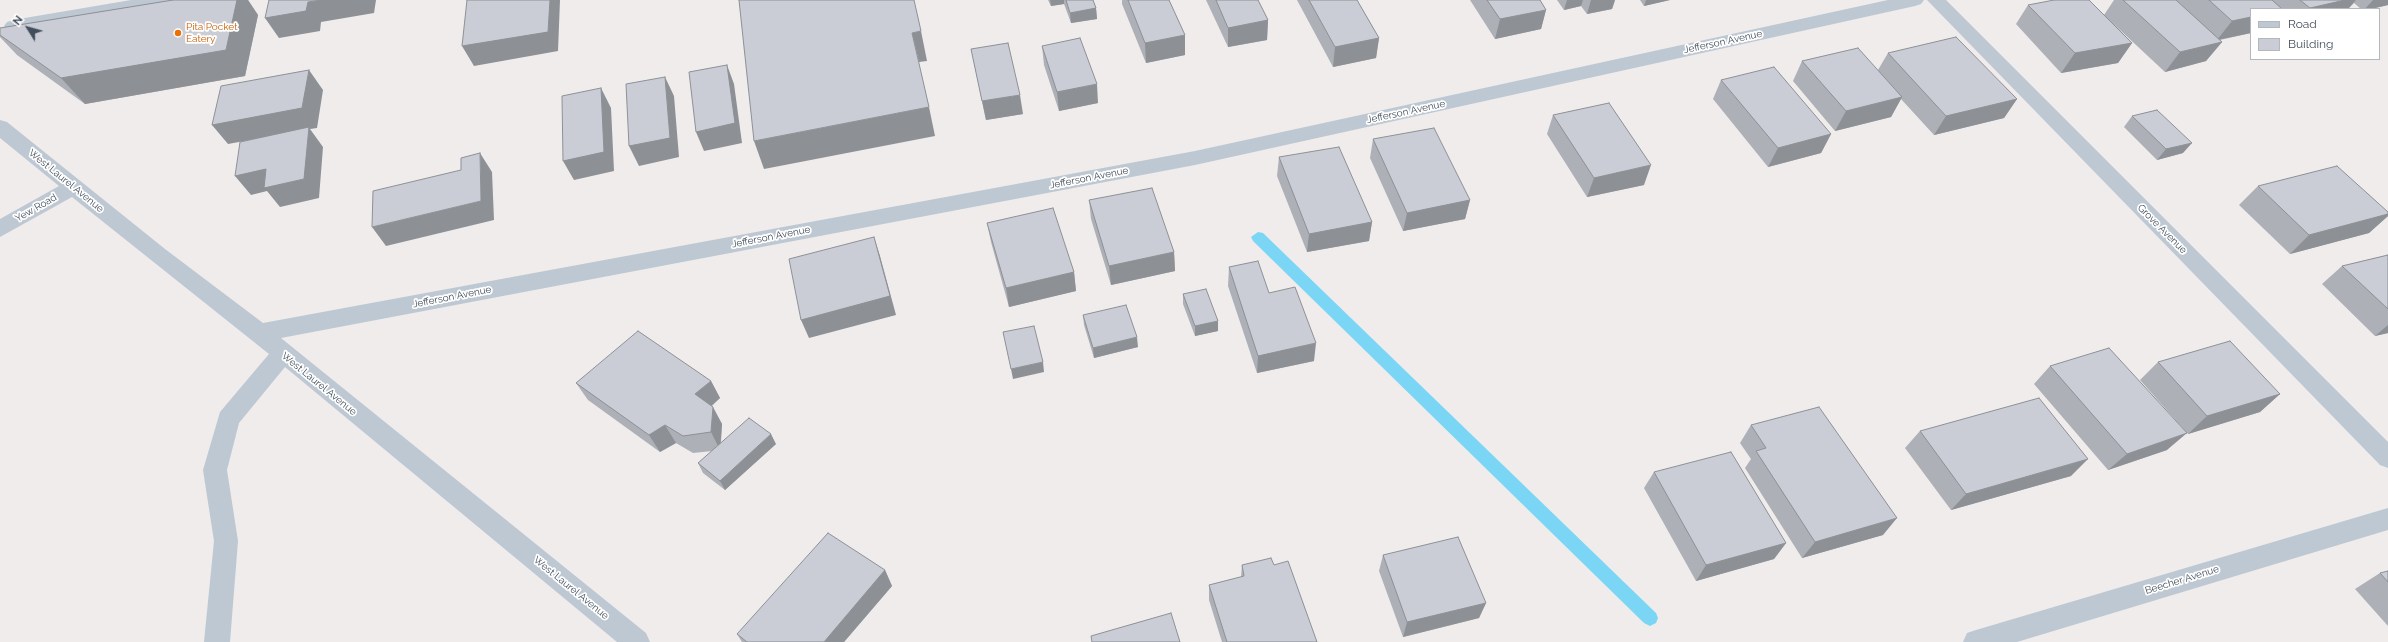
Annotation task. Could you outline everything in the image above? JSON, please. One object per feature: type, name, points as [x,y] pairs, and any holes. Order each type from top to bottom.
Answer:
[{"type":"street","points":[[13,26],[166,0]]},
{"type":"street","name":"Jefferson Avenue","points":[[259,333],[1195,158],[1914,0]]},
{"type":"street","name":"Grove Avenue","points":[[1936,0],[2388,458]]},
{"type":"street","name":"West Laurel Avenue","points":[[0,127],[73,187],[259,333],[638,642]]},
{"type":"street","name":"Yew Road","points":[[0,229],[73,187]]},
{"type":"street","points":[[217,642],[226,541],[215,470],[228,419],[283,354]]},
{"type":"street","name":"Beecher Avenue","points":[[1976,642],[2388,519]]},
{"type":"building","points":[[173,0],[237,0],[226,50],[61,78],[0,35],[0,28]]},
{"type":"building","points":[[269,0],[322,0],[308,2],[306,11],[265,18]]},
{"type":"building","points":[[467,0],[550,0],[548,32],[462,46]]},
{"type":"building","points":[[739,0],[914,0],[921,31],[912,33],[929,107],[754,141]]},
{"type":"building","points":[[1066,0],[1093,0],[1096,8],[1070,13]]},
{"type":"building","points":[[1128,0],[1169,0],[1185,35],[1145,43]]},
{"type":"building","points":[[1216,0],[1258,0],[1268,20],[1228,28]]},
{"type":"building","points":[[1309,0],[1357,0],[1379,38],[1335,47]]},
{"type":"building","points":[[1487,0],[1540,0],[1546,10],[1500,19]]},
{"type":"building","points":[[2054,0],[2089,0],[2132,43],[2075,53],[2028,5]]},
{"type":"building","points":[[2123,0],[2176,0],[2222,42],[2180,52]]},
{"type":"building","points":[[2209,0],[2272,0],[2281,8],[2250,8],[2250,17],[2232,21]]},
{"type":"building","points":[[2300,0],[2345,0],[2310,8]]},
{"type":"building","points":[[1956,37],[2017,99],[1946,116],[1888,53]]},
{"type":"building","points":[[1080,38],[1097,84],[1057,92],[1042,46]]},
{"type":"building","points":[[1008,43],[1020,95],[982,101],[971,49]]},
{"type":"building","points":[[1858,48],[1902,97],[1846,111],[1802,61]]},
{"type":"building","points":[[727,65],[735,123],[696,132],[689,72]]},
{"type":"building","points":[[1774,67],[1831,134],[1778,148],[1721,80]]},
{"type":"building","points":[[309,70],[302,108],[212,125],[221,86]]},
{"type":"building","points":[[665,77],[670,138],[629,146],[626,84]]},
{"type":"building","points":[[601,88],[604,152],[563,161],[562,96]]},
{"type":"building","points":[[1609,103],[1651,165],[1594,178],[1553,115]]},
{"type":"building","points":[[2157,110],[2192,143],[2166,149],[2132,116]]},
{"type":"building","points":[[309,127],[304,179],[264,188],[266,169],[235,176],[240,142]]},
{"type":"building","points":[[1434,128],[1470,200],[1407,213],[1373,139]]},
{"type":"building","points":[[1339,147],[1372,222],[1309,234],[1279,157]]},
{"type":"building","points":[[480,153],[481,201],[372,227],[373,191],[461,170],[461,158]]},
{"type":"building","points":[[2337,166],[2388,212],[2388,214],[2309,235],[2258,186]]},
{"type":"building","points":[[1152,188],[1174,252],[1109,266],[1089,200]]},
{"type":"building","points":[[1053,208],[1074,272],[1006,288],[987,223]]},
{"type":"building","points":[[874,237],[890,296],[801,320],[789,259]]},
{"type":"building","points":[[2388,255],[2388,309],[2342,266]]},
{"type":"building","points":[[1258,261],[1269,293],[1295,287],[1316,343],[1258,356],[1229,267]]},
{"type":"building","points":[[1206,289],[1218,321],[1195,326],[1183,294]]},
{"type":"building","points":[[1126,305],[1137,337],[1093,348],[1083,315]]},
{"type":"building","points":[[1034,326],[1043,362],[1011,369],[1003,332]]},
{"type":"building","points":[[638,331],[711,381],[695,394],[713,407],[711,432],[683,436],[665,425],[649,435],[576,383]]},
{"type":"building","points":[[2230,341],[2280,394],[2207,416],[2158,362]]},
{"type":"building","points":[[2109,348],[2187,433],[2127,454],[2050,366]]},
{"type":"building","points":[[2039,398],[2088,459],[1966,494],[1920,431]]},
{"type":"building","points":[[1819,407],[1897,518],[1815,542],[1756,451],[1766,448],[1751,425]]},
{"type":"building","points":[[749,418],[771,434],[720,481],[698,463]]},
{"type":"building","points":[[1731,452],[1786,543],[1706,565],[1654,472]]},
{"type":"building","points":[[828,533],[885,570],[824,642],[747,642],[737,634]]},
{"type":"building","points":[[1458,537],[1486,603],[1407,622],[1383,555]]},
{"type":"building","points":[[1271,558],[1274,565],[1288,561],[1317,642],[1227,642],[1209,585],[1244,576],[1242,565]]},
{"type":"building","points":[[2388,571],[2388,582],[2380,573]]},
{"type":"building","points":[[1171,613],[1180,642],[1092,642],[1091,636]]},
{"type":"waterway","points":[[1258,237],[1650,618]]},
{"type":"place","name":"Pita Pocket Eatery","points":[[178,33]]}]
